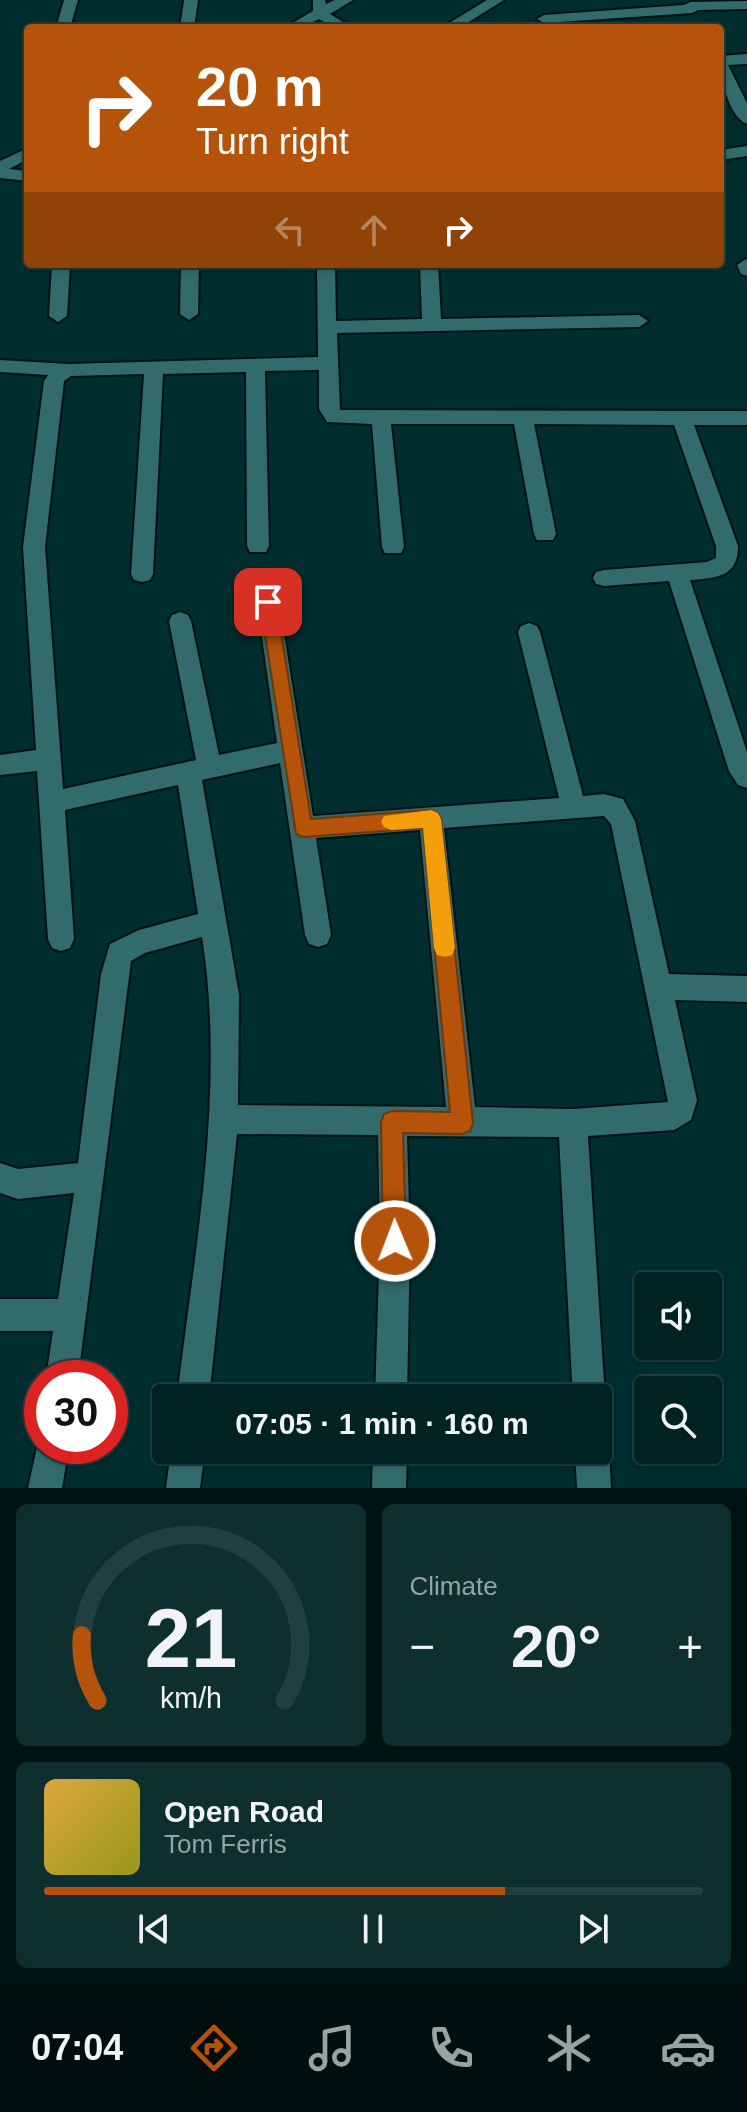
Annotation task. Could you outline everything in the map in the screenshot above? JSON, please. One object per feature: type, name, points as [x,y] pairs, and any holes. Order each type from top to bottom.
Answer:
[{"type":"street","points":[[188,24],[191,0]]},
{"type":"street","points":[[297,24],[320,7],[346,0]]},
{"type":"street","points":[[455,24],[497,0]]},
{"type":"street","points":[[64,24],[68,3]]},
{"type":"street","points":[[544,19],[747,5]]},
{"type":"street","points":[[320,7],[341,24]]},
{"type":"street","points":[[724,62],[747,59]]},
{"type":"street","points":[[725,84],[747,119]]},
{"type":"street","points":[[724,154],[747,151]]},
{"type":"street","points":[[0,170],[24,155]]},
{"type":"street","points":[[0,170],[24,175]]},
{"type":"street","points":[[58,316],[61,268]]},
{"type":"street","points":[[189,314],[190,268]]},
{"type":"street","points":[[326,268],[329,409],[334,417],[747,418]]},
{"type":"street","points":[[429,268],[432,325]]},
{"type":"street","points":[[327,327],[639,321]]},
{"type":"street","points":[[0,366],[69,370],[328,363]]},
{"type":"street","points":[[255,365],[258,546]]},
{"type":"street","points":[[142,574],[154,368]]},
{"type":"street","points":[[61,939],[34,547],[54,381],[58,374],[69,370]]},
{"type":"street","points":[[604,578],[710,570],[727,562],[727,546],[682,418]]},
{"type":"street","points":[[381,419],[393,547]]},
{"type":"street","points":[[523,419],[545,534]]},
{"type":"street","points":[[677,573],[741,771],[747,778]]},
{"type":"street","points":[[268,602],[318,935]]},
{"type":"street","points":[[180,621],[199,770],[213,922],[225,995],[224,1119],[195,1384]]},
{"type":"street","points":[[529,632],[574,808]]},
{"type":"street","points":[[51,802],[291,750]]},
{"type":"street","points":[[0,765],[48,759]]},
{"type":"street","points":[[224,1119],[573,1123],[674,1116],[681,1110],[683,1100],[660,987],[621,813],[614,807],[604,805],[303,828]]},
{"type":"street","points":[[431,819],[462,1123]]},
{"type":"street","points":[[65,1360],[119,953],[139,942],[213,922]]},
{"type":"street","points":[[660,987],[747,989]]},
{"type":"street","points":[[391,1384],[395,1241],[392,1122]]},
{"type":"street","points":[[573,1123],[588,1384]]},
{"type":"street","points":[[0,1178],[18,1184],[91,1176]]},
{"type":"street","points":[[0,1315],[71,1315]]},
{"type":"street","points":[[45,1488],[49,1464]]},
{"type":"street","points":[[183,1488],[186,1464]]},
{"type":"street","points":[[389,1488],[390,1464]]},
{"type":"street","points":[[593,1464],[594,1488]]},
{"type":"slow traffic","points":[[391,822],[431,819],[445,948]]},
{"type":"route","points":[[268,602],[303,828],[431,819],[462,1123],[392,1122],[395,1241]]}]
